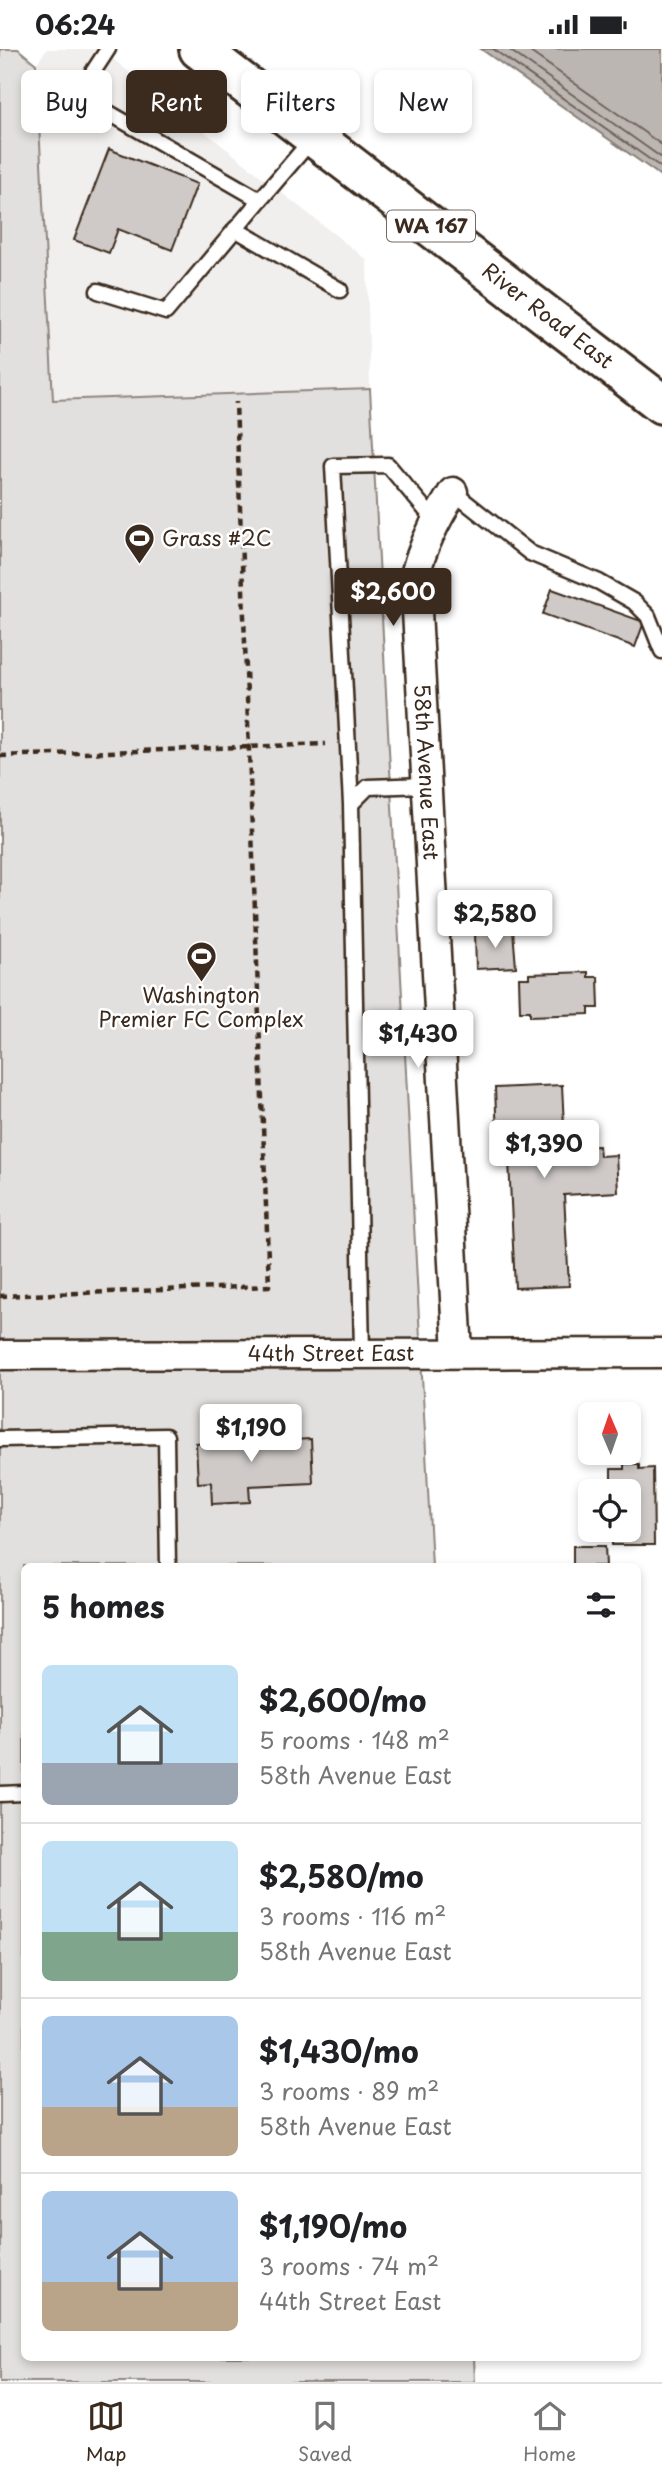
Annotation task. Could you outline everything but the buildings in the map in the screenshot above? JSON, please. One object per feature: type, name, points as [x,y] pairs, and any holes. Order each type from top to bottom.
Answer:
[{"type":"main road","name":"River Road East","points":[[199,49],[662,404]]},
{"type":"street","name":"58th Avenue East","points":[[453,492],[422,549],[415,575],[458,1353]]},
{"type":"street","name":"44th Street East","points":[[0,1355],[662,1353]]},
{"type":"lane","points":[[108,49],[78,95],[260,200]]},
{"type":"lane","points":[[98,291],[166,312],[314,137]]},
{"type":"lane","points":[[235,229],[340,290]]},
{"type":"lane","points":[[362,1353],[351,804],[333,466],[388,465],[435,521]]},
{"type":"lane","points":[[453,492],[530,554],[599,582],[634,602],[648,616],[662,651]]},
{"type":"lane","points":[[351,804],[368,787],[427,785]]},
{"type":"lane","points":[[0,1439],[166,1436],[168,1563]]},
{"type":"lane","points":[[0,1794],[21,1793]]},
{"type":"path","points":[[0,1296],[269,1286],[236,403]]},
{"type":"path","points":[[0,756],[348,743]]},
{"type":"shaded area","name":"Washington Premier FC Complex","points":[[0,49],[18,49],[36,64],[36,70],[21,70],[21,133],[39,133],[53,400],[370,389],[432,1563],[21,1563],[21,2361],[474,2361],[475,2382],[0,2382]]},
{"type":"shaded area","points":[[47,49],[100,49],[127,70],[126,133],[206,133],[367,260],[370,389],[53,401],[39,133],[112,133],[112,70],[36,70],[36,64]]},
{"type":"water","points":[[481,49],[662,49],[662,177],[651,169]]},
{"type":"place","name":"Grass #2C","points":[[139,566]]},
{"type":"place","name":"Washington Premier FC Complex","points":[[201,983]]}]
